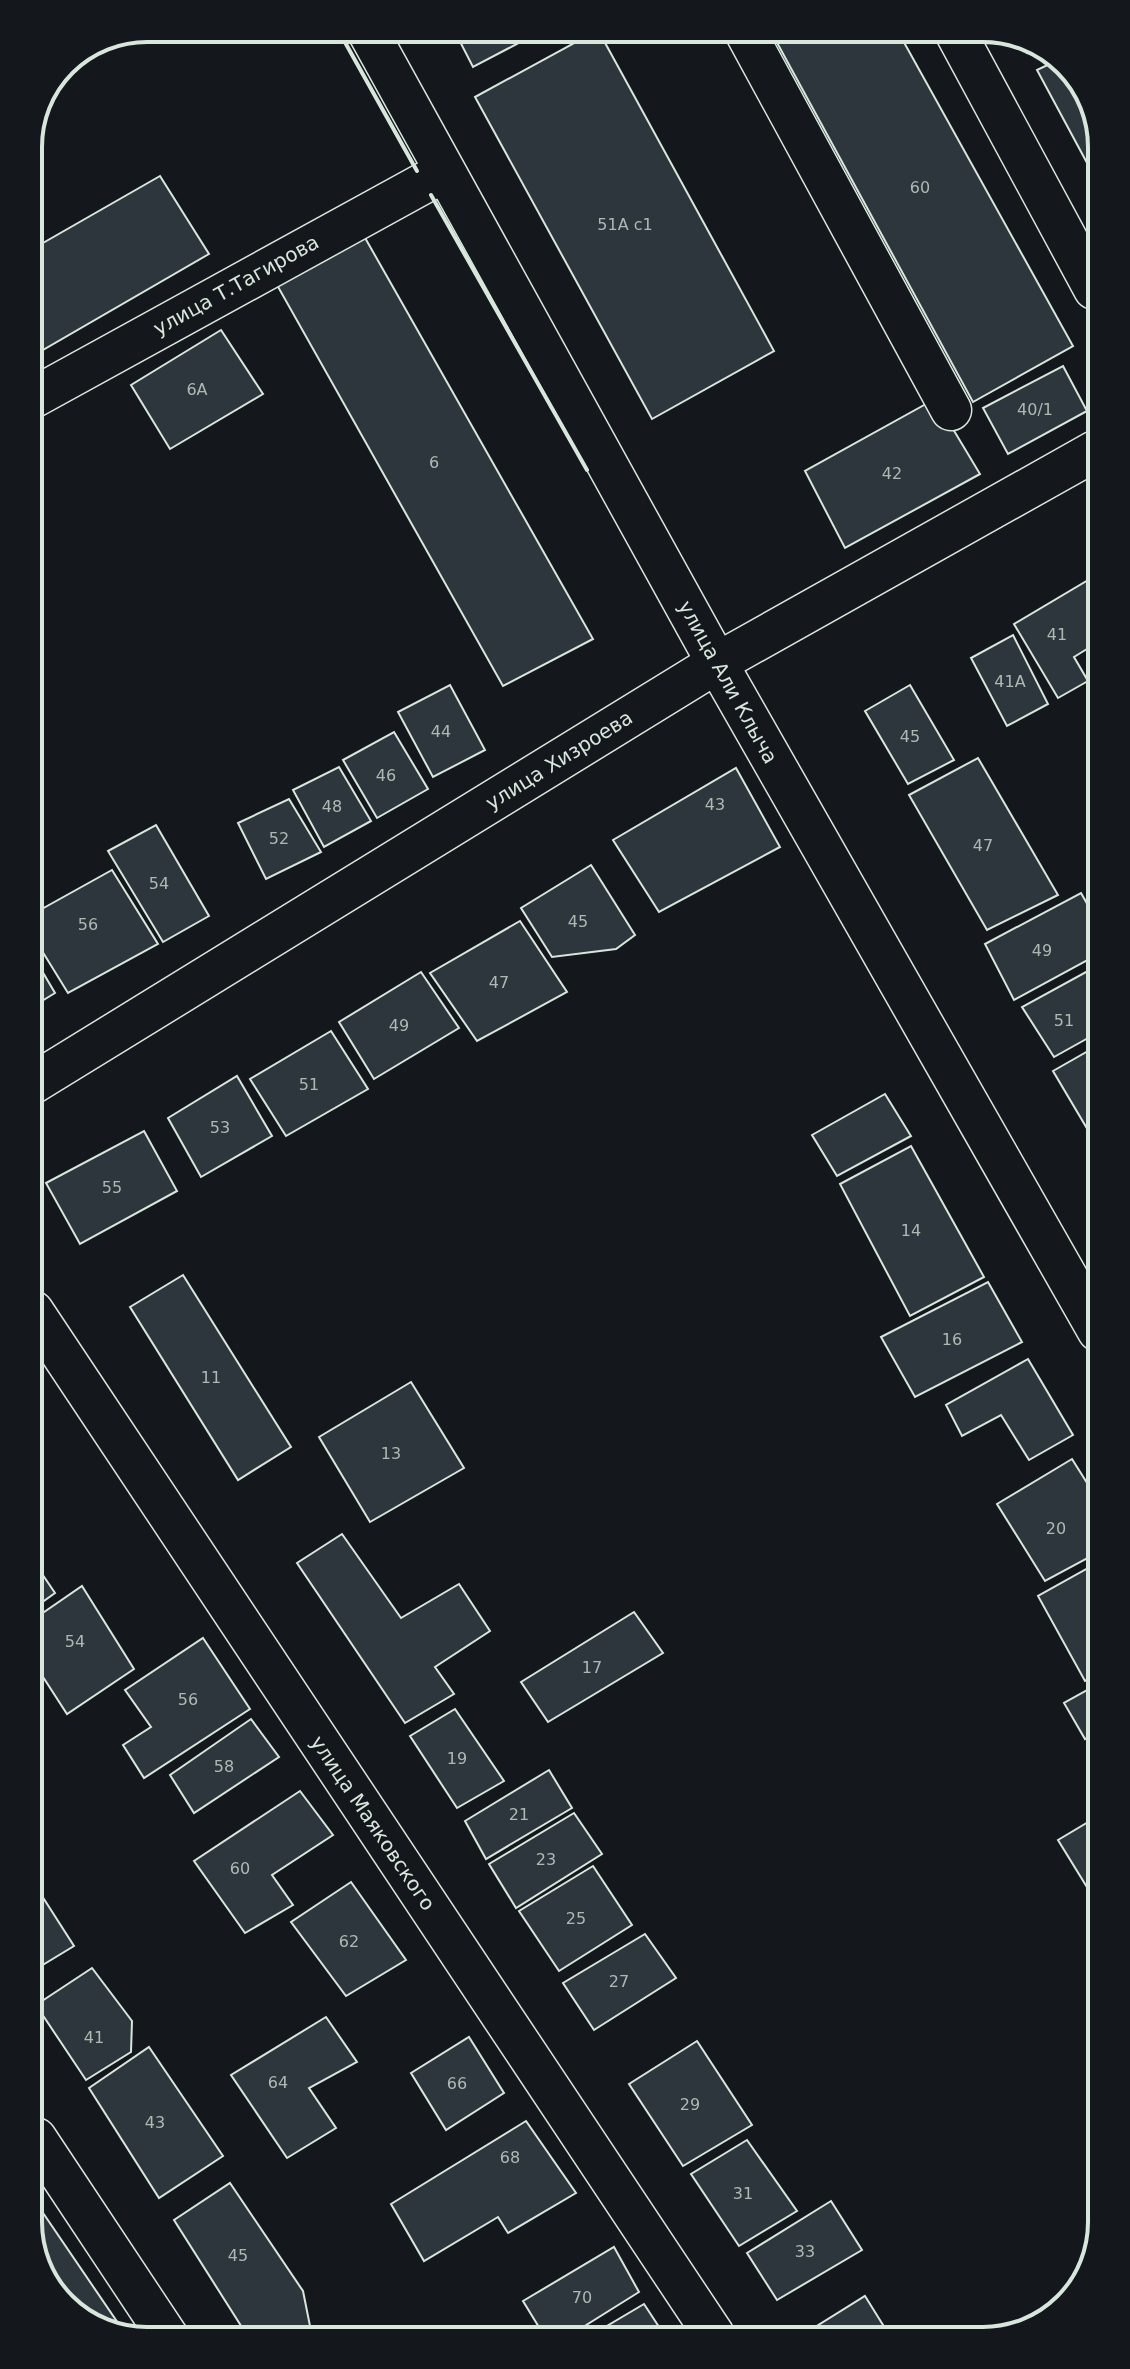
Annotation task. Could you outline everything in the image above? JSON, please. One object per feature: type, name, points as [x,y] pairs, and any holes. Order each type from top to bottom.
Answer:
[{"type":"street","name":"улица Али Клыча","points":[[374,42],[717,663],[1088,1313]]},
{"type":"street","points":[[751,42],[951,410]]},
{"type":"street","points":[[961,42],[1088,278]]},
{"type":"street","name":"улица Т.Тагирова","points":[[42,393],[444,172]]},
{"type":"street","name":"улица Хизроева","points":[[42,1078],[717,663],[1088,455]]},
{"type":"street","name":"улица Маяковского","points":[[42,1325],[709,2327]]},
{"type":"street","points":[[42,2147],[161,2327]]},
{"type":"building","points":[[460,42],[520,42],[473,67]]},
{"type":"building","points":[[576,42],[605,42],[774,351],[652,419],[475,97]]},
{"type":"building","points":[[777,42],[904,42],[1073,346],[973,402]]},
{"type":"building","points":[[1048,65],[1070,88],[1086,126],[1088,165],[1037,70]]},
{"type":"building","points":[[160,176],[209,254],[42,350],[42,244]]},
{"type":"building","points":[[364,236],[593,639],[503,686],[277,285]]},
{"type":"building","points":[[221,330],[263,394],[170,449],[131,385]]},
{"type":"building","points":[[1063,366],[1087,411],[1008,454],[983,408]]},
{"type":"building","points":[[935,399],[980,474],[845,548],[805,471]]},
{"type":"building","points":[[1088,580],[1088,648],[1074,657],[1088,681],[1058,698],[1014,624]]},
{"type":"building","points":[[1013,635],[1048,704],[1007,726],[971,658]]},
{"type":"building","points":[[450,685],[485,750],[433,777],[398,712]]},
{"type":"building","points":[[910,685],[954,760],[908,784],[865,711]]},
{"type":"building","points":[[394,732],[428,789],[377,818],[343,760]]},
{"type":"building","points":[[978,758],[1058,895],[987,930],[909,795]]},
{"type":"building","points":[[339,767],[371,821],[324,847],[293,790]]},
{"type":"building","points":[[736,768],[780,847],[659,912],[613,840]]},
{"type":"building","points":[[289,799],[321,852],[266,879],[238,823]]},
{"type":"building","points":[[156,825],[209,916],[163,942],[108,851]]},
{"type":"building","points":[[591,865],[635,935],[616,949],[552,957],[521,908]]},
{"type":"building","points":[[112,870],[158,944],[68,993],[42,951],[42,909]]},
{"type":"building","points":[[1081,893],[1088,905],[1088,960],[1014,1000],[985,944]]},
{"type":"building","points":[[520,921],[567,992],[477,1041],[430,973]]},
{"type":"building","points":[[42,971],[55,993],[42,1001]]},
{"type":"building","points":[[1088,971],[1088,1038],[1054,1057],[1022,1007]]},
{"type":"building","points":[[421,972],[459,1028],[374,1079],[339,1022]]},
{"type":"building","points":[[331,1031],[368,1089],[286,1136],[250,1079]]},
{"type":"building","points":[[1088,1051],[1088,1130],[1053,1071]]},
{"type":"building","points":[[237,1076],[272,1136],[201,1177],[168,1118]]},
{"type":"building","points":[[885,1094],[911,1136],[837,1176],[812,1135]]},
{"type":"building","points":[[144,1131],[177,1191],[80,1244],[46,1183]]},
{"type":"building","points":[[911,1146],[984,1277],[910,1316],[840,1184]]},
{"type":"building","points":[[183,1275],[291,1447],[238,1480],[130,1307]]},
{"type":"building","points":[[988,1282],[1022,1342],[915,1397],[881,1337]]},
{"type":"building","points":[[1028,1359],[1073,1435],[1029,1460],[1001,1415],[962,1436],[946,1405]]},
{"type":"building","points":[[411,1382],[464,1468],[370,1522],[319,1437]]},
{"type":"building","points":[[1072,1459],[1088,1484],[1088,1558],[1045,1581],[997,1504]]},
{"type":"building","points":[[342,1534],[401,1618],[459,1584],[490,1631],[435,1667],[454,1694],[405,1723],[297,1563]]},
{"type":"building","points":[[1088,1568],[1088,1679],[1085,1681],[1038,1596]]},
{"type":"building","points":[[42,1574],[55,1593],[42,1602]]},
{"type":"building","points":[[82,1586],[134,1669],[67,1714],[42,1675],[42,1614]]},
{"type":"building","points":[[634,1612],[663,1653],[548,1722],[521,1682]]},
{"type":"building","points":[[203,1638],[250,1709],[144,1778],[123,1745],[151,1727],[125,1690]]},
{"type":"building","points":[[1088,1690],[1088,1737],[1085,1739],[1064,1703]]},
{"type":"building","points":[[455,1709],[504,1781],[457,1808],[410,1736]]},
{"type":"building","points":[[251,1719],[279,1757],[194,1813],[170,1775]]},
{"type":"building","points":[[549,1770],[572,1808],[486,1859],[465,1821]]},
{"type":"building","points":[[300,1791],[333,1835],[272,1875],[293,1905],[245,1933],[194,1861]]},
{"type":"building","points":[[574,1813],[602,1854],[516,1908],[489,1864]]},
{"type":"building","points":[[1088,1822],[1088,1889],[1058,1840]]},
{"type":"building","points":[[593,1866],[632,1925],[559,1971],[519,1911]]},
{"type":"building","points":[[351,1882],[406,1960],[346,1996],[291,1922]]},
{"type":"building","points":[[42,1896],[74,1946],[42,1965]]},
{"type":"building","points":[[645,1934],[676,1978],[594,2030],[563,1983]]},
{"type":"building","points":[[92,1968],[132,2021],[131,2052],[86,2080],[42,2014],[42,2001]]},
{"type":"building","points":[[326,2017],[357,2062],[309,2088],[336,2128],[287,2158],[231,2075]]},
{"type":"building","points":[[469,2037],[504,2093],[446,2130],[411,2073]]},
{"type":"building","points":[[697,2041],[752,2125],[683,2166],[629,2084]]},
{"type":"building","points":[[149,2047],[223,2156],[159,2198],[89,2088]]},
{"type":"building","points":[[526,2121],[576,2193],[508,2233],[498,2217],[424,2261],[391,2204]]},
{"type":"building","points":[[747,2140],[797,2211],[739,2246],[691,2174]]},
{"type":"building","points":[[230,2183],[303,2291],[310,2327],[242,2327],[174,2220]]},
{"type":"building","points":[[831,2201],[862,2250],[777,2300],[747,2253]]},
{"type":"building","points":[[42,2211],[117,2322],[83,2305],[56,2275],[44,2243]]},
{"type":"building","points":[[614,2247],[639,2292],[583,2327],[539,2327],[523,2301]]},
{"type":"building","points":[[865,2296],[884,2327],[815,2327]]},
{"type":"building","points":[[644,2304],[659,2327],[605,2327]]},
{"type":"wall","points":[[345,42],[417,171]]},
{"type":"wall","points":[[431,195],[587,470]]}]
